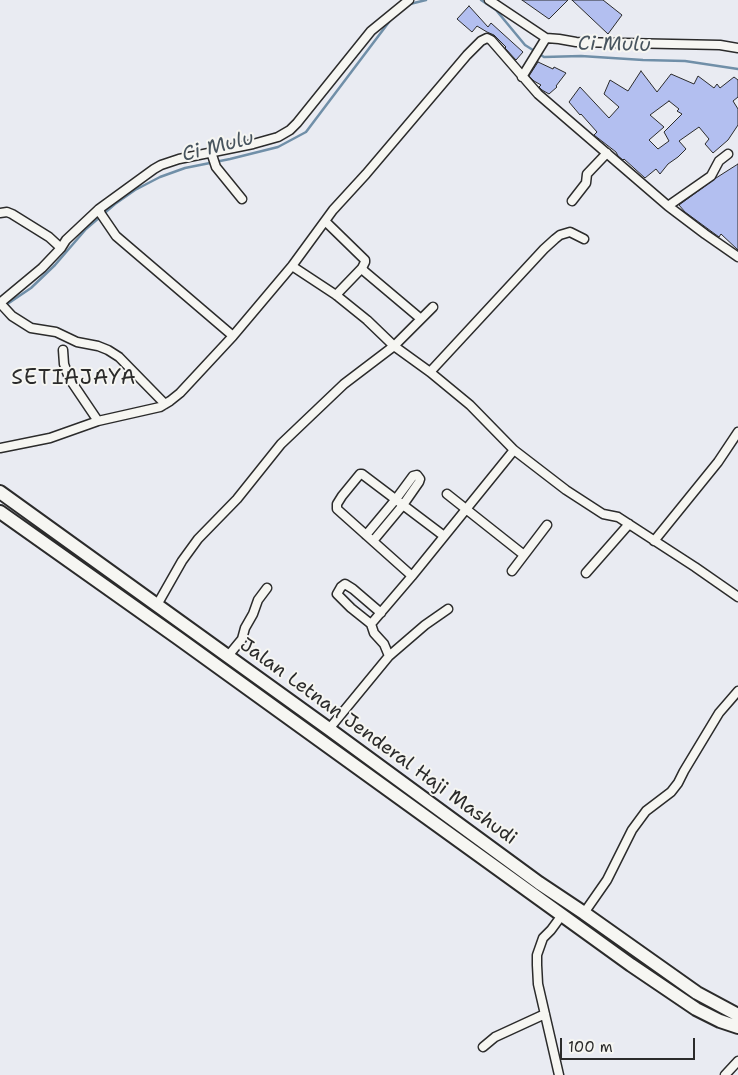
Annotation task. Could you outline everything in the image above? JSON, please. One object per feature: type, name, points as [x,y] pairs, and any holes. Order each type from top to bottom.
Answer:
[{"type":"main road","name":"Jalan Letnan Jenderal Haji Mashudi","points":[[0,492],[539,883],[698,993],[738,1014]]},
{"type":"main road","name":"Jalan Letnan Jenderal Haji Mashudi","points":[[0,512],[631,965],[696,1009],[720,1021],[738,1027]]},
{"type":"main road","points":[[631,965],[639,952]]},
{"type":"street","points":[[166,404],[120,357],[98,346],[77,342],[56,332],[31,328],[16,320],[2,306],[13,293],[42,268],[66,240],[100,211],[161,165],[178,159],[213,160],[253,144],[278,137],[290,130],[371,31],[409,0]]},
{"type":"street","points":[[489,0],[546,38],[560,38],[576,42],[720,45],[738,48]]},
{"type":"street","points":[[0,448],[50,438],[98,421],[160,407],[180,393],[233,336],[292,266],[325,221],[467,55],[481,41],[487,38],[491,40],[538,94],[668,206],[738,257]]},
{"type":"street","points":[[522,76],[546,38]]},
{"type":"street","points":[[572,201],[586,183],[587,174],[607,154]]},
{"type":"street","points":[[668,206],[711,176],[719,161],[728,154]]},
{"type":"street","points":[[213,160],[242,199]]},
{"type":"street","points":[[100,211],[109,227],[124,244],[233,336]]},
{"type":"street","points":[[0,213],[7,212],[12,214],[49,237],[61,248]]},
{"type":"street","points":[[325,221],[365,260],[362,268],[336,295]]},
{"type":"street","points":[[430,372],[555,239],[560,235],[570,232],[584,240]]},
{"type":"street","points":[[49,237],[66,240]]},
{"type":"street","points":[[292,266],[336,295],[367,320],[394,346],[430,372],[470,405],[514,450],[566,490],[603,514],[618,517],[738,597]]},
{"type":"street","points":[[362,268],[421,319]]},
{"type":"street","points":[[157,605],[182,561],[198,539],[237,499],[281,444],[344,384],[394,346],[433,307]]},
{"type":"street","points":[[63,350],[64,364],[69,378],[98,421]]},
{"type":"street","points":[[654,541],[718,462],[738,432]]},
{"type":"street","points":[[371,624],[514,450]]},
{"type":"street","points":[[412,576],[340,512],[336,506],[356,478],[363,474],[444,536]]},
{"type":"street","points":[[366,535],[413,476],[417,475],[420,479],[419,482],[403,505],[373,541]]},
{"type":"street","points":[[447,494],[524,555]]},
{"type":"street","points":[[586,573],[629,524]]},
{"type":"street","points":[[512,571],[547,525]]},
{"type":"street","points":[[381,613],[345,584],[337,594],[371,624],[374,633],[384,644],[389,656]]},
{"type":"street","points":[[228,656],[242,639],[258,600],[267,588]]},
{"type":"street","points":[[329,729],[389,656],[448,608]]},
{"type":"street","points":[[584,913],[607,880],[632,830],[646,811],[671,792],[678,783],[719,713],[738,691]]},
{"type":"street","points":[[559,1075],[538,984],[538,955],[543,938],[562,914]]},
{"type":"street","points":[[483,1047],[495,1037],[545,1014]]},
{"type":"street","points":[[725,1075],[738,1061]]},
{"type":"building","points":[[522,0],[568,0],[549,19]]},
{"type":"building","points":[[572,0],[603,0],[622,15],[608,34]]},
{"type":"building","points":[[469,6],[488,27],[491,23],[523,52],[516,60],[494,35],[477,26],[472,32],[457,19]]},
{"type":"building","points":[[538,62],[566,73],[557,87],[549,94],[542,90],[539,87],[541,85],[529,76]]},
{"type":"building","points":[[641,71],[657,92],[671,74],[694,84],[698,76],[714,88],[717,84],[720,88],[734,77],[738,80],[738,97],[733,101],[738,109],[738,125],[728,140],[713,153],[705,144],[709,139],[699,127],[679,141],[686,149],[668,164],[660,174],[656,169],[645,178],[594,135],[597,132],[569,102],[580,87],[609,118],[619,107],[604,94],[610,80],[628,91]],"holes":[[[669,101],[679,109],[677,111],[682,114],[664,132],[669,141],[658,149],[649,140],[664,127],[650,115]]]},
{"type":"building","points":[[738,164],[738,250],[721,234],[719,237],[685,212],[679,205]]},
{"type":"waterway","name":"Ci Mulu","points":[[410,4],[426,0]]},
{"type":"waterway","name":"Ci Mulu","points":[[481,0],[496,10],[525,45],[544,57],[581,56],[685,61],[738,69]]},
{"type":"waterway","name":"Ci Mulu","points":[[0,309],[31,288],[55,265],[86,229],[115,204],[135,190],[160,177],[185,168],[278,147],[306,132],[392,18]]},
{"type":"district","name":"SETIAJAYA","points":[[74,379]]}]
